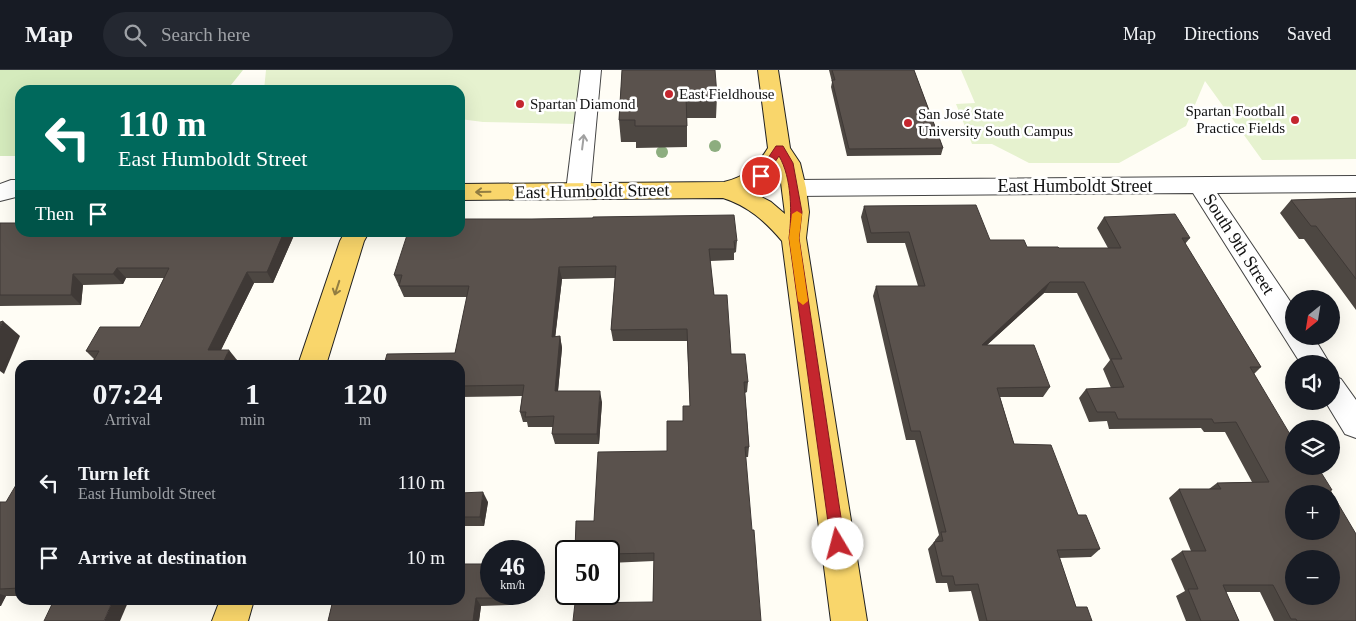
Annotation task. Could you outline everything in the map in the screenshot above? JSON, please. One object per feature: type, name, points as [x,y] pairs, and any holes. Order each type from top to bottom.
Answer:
[{"type":"main road","points":[[768,70],[780,148],[788,163],[794,188],[797,212],[794,238],[849,621]]},
{"type":"main road","name":"East Humboldt Street","points":[[465,192],[724,190],[748,184],[761,176],[780,148]]},
{"type":"main road","name":"East Humboldt Street","points":[[724,190],[748,197],[764,207],[794,238]]},
{"type":"main road","points":[[314,360],[351,237]]},
{"type":"main road","points":[[230,621],[235,605]]},
{"type":"street","points":[[578,191],[591,70]]},
{"type":"street","name":"East Humboldt Street","points":[[794,188],[1356,184]]},
{"type":"street","name":"South 9th Street","points":[[1200,185],[1285,315]]},
{"type":"street","points":[[0,192],[15,188]]},
{"type":"street","points":[[1340,400],[1356,424]]},
{"type":"green space","points":[[0,70],[243,70],[231,85],[15,85],[15,156],[0,156]]},
{"type":"green space","name":"Spartan Diamond","points":[[266,70],[583,70],[577,124],[483,122],[465,120],[465,85],[264,85]]},
{"type":"green space","points":[[961,70],[1356,70],[1356,159],[1262,160],[1205,81],[1186,126],[1119,163],[1029,163],[992,144],[972,144],[956,104],[975,103]]},
{"type":"building","name":"East Fieldhouse","points":[[622,70],[715,70],[717,96],[686,96],[687,126],[635,126],[635,120],[619,120]]},
{"type":"building","points":[[832,70],[914,70],[943,148],[849,149],[832,80],[835,80]]},
{"type":"building","points":[[1356,198],[1356,279],[1316,226],[1311,226],[1291,200]]},
{"type":"building","points":[[976,205],[990,240],[1024,240],[1027,247],[1121,248],[1104,217],[1175,214],[1190,238],[1182,238],[1261,367],[1250,367],[1285,426],[1285,475],[1323,475],[1329,485],[1285,485],[1285,540],[1340,540],[1340,507],[1356,534],[1356,621],[1297,621],[1296,619],[1291,619],[1273,585],[1223,585],[1239,621],[1201,621],[1188,589],[1198,589],[1182,551],[1206,551],[1179,489],[1221,489],[1217,483],[1269,482],[1236,422],[1214,423],[1212,419],[1118,419],[1115,412],[1097,412],[1086,389],[1124,387],[1111,359],[1122,359],[1084,282],[1050,282],[982,345],[1034,345],[1050,387],[997,388],[1014,444],[1051,445],[1078,515],[1086,515],[1100,549],[1057,550],[1076,607],[1087,607],[1092,621],[987,621],[978,584],[955,585],[953,576],[942,576],[934,542],[943,541],[941,532],[946,532],[920,431],[911,431],[876,286],[925,286],[909,232],[871,233],[864,206]]},
{"type":"building","points":[[734,215],[737,241],[734,241],[735,249],[709,249],[714,295],[727,295],[731,354],[745,354],[748,382],[744,382],[749,447],[745,447],[761,621],[573,621],[575,605],[620,605],[620,602],[653,602],[654,553],[620,554],[620,540],[575,540],[576,521],[594,521],[598,452],[667,451],[667,421],[683,421],[683,406],[690,406],[687,329],[611,330],[616,266],[559,267],[552,337],[560,336],[555,391],[600,391],[597,434],[552,434],[554,416],[525,417],[526,412],[520,412],[524,385],[465,386],[465,360],[385,360],[387,354],[455,353],[469,286],[399,286],[402,275],[394,275],[406,237],[465,237],[465,219]]},
{"type":"building","points":[[0,223],[15,223],[15,237],[282,237],[267,272],[247,272],[208,350],[229,350],[224,360],[94,360],[99,351],[86,351],[100,327],[140,327],[169,268],[117,268],[113,274],[73,274],[71,295],[0,295]]},
{"type":"building","points":[[15,487],[15,588],[0,589],[0,502],[6,502]]},
{"type":"building","points":[[483,492],[480,517],[465,517],[465,493]]},
{"type":"building","points":[[465,564],[480,564],[480,598],[476,598],[473,621],[328,621],[332,605],[465,605]]},
{"type":"building","points":[[52,605],[111,605],[104,621],[44,621]]},
{"type":"slow traffic","points":[[797,214],[794,238],[803,301]]},
{"type":"place","name":"East Fieldhouse","points":[[669,94]]},
{"type":"place","name":"Spartan Diamond","points":[[520,104]]},
{"type":"place","name":"Spartan Football Practice Fields","points":[[1295,120]]},
{"type":"place","name":"San José State University South Campus","points":[[908,123]]},
{"type":"route","points":[[761,176],[780,148],[788,163],[794,188],[797,212],[794,238],[838,544]]}]
